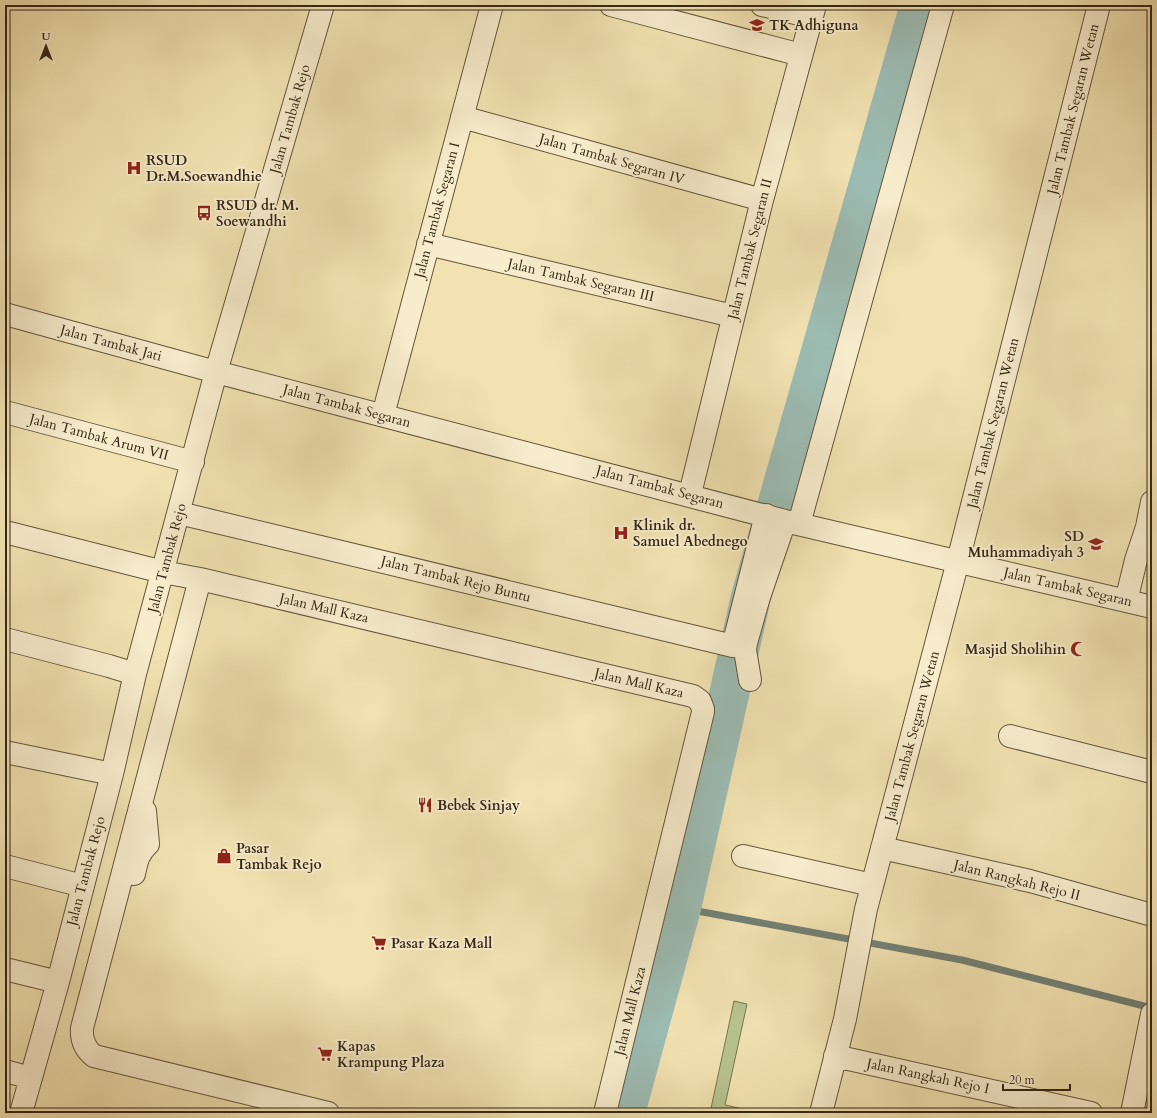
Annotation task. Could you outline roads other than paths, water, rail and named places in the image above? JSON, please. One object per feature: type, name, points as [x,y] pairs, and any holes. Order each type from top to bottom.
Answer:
[{"type":"street","name":"Jalan Tambak Rejo","points":[[21,1113],[58,982],[112,774],[135,674],[216,372],[323,5]]},
{"type":"street","name":"Jalan Tambak Segaran I","points":[[383,415],[492,5]]},
{"type":"street","points":[[611,5],[801,55]]},
{"type":"street","points":[[762,5],[813,11]]},
{"type":"street","points":[[750,680],[745,650],[759,597],[943,5]]},
{"type":"street","name":"Jalan Tambak Segaran Wetan","points":[[835,1056],[845,1019],[872,884],[958,561],[1099,5]]},
{"type":"street","name":"Jalan Tambak Segaran II","points":[[690,494],[762,200],[813,11]]},
{"type":"street","name":"Jalan Tambak Segaran IV","points":[[462,117],[762,200]]},
{"type":"street","name":"Jalan Tambak Segaran III","points":[[428,244],[733,316]]},
{"type":"street","name":"Jalan Tambak Jati","points":[[5,314],[216,372]]},
{"type":"street","name":"Jalan Tambak Segaran","points":[[216,372],[690,494],[784,520],[1152,607]]},
{"type":"street","name":"Jalan Tambak Arum VII","points":[[5,412],[193,462]]},
{"type":"street","points":[[1126,601],[1136,560],[1147,527],[1152,502]]},
{"type":"street","name":"Jalan Tambak Rejo Buntu","points":[[179,513],[733,646],[748,590],[784,520]]},
{"type":"street","name":"Jalan Mall Kaza","points":[[5,532],[163,572],[200,579],[693,696],[700,701],[703,712],[605,1113]]},
{"type":"street","points":[[200,579],[144,796],[148,844],[138,857],[100,1017],[91,1028],[82,1035],[88,1052],[94,1056],[328,1113]]},
{"type":"street","points":[[5,639],[135,674]]},
{"type":"street","points":[[1010,736],[1152,772]]},
{"type":"street","points":[[5,752],[112,774]]},
{"type":"street","name":"Jalan Rangkah Rejo II","points":[[882,848],[1030,881],[1152,915]]},
{"type":"street","points":[[743,856],[872,884]]},
{"type":"street","points":[[5,866],[83,886]]},
{"type":"street","points":[[5,969],[58,982]]},
{"type":"street","points":[[1132,1113],[1151,1019]]},
{"type":"street","points":[[821,1113],[835,1056]]},
{"type":"street","name":"Jalan Rangkah Rejo I","points":[[835,1056],[1091,1113]]},
{"type":"street","points":[[5,1070],[31,1078]]},
{"type":"waterway","points":[[625,1113],[681,908],[751,597],[920,5]]},
{"type":"waterway","points":[[681,908],[962,960],[1152,1008]]},
{"type":"place","name":"TK Adhiguna","points":[[757,25]]},
{"type":"place","name":"RSUD Dr.M.Soewandhie","points":[[134,168]]},
{"type":"place","name":"RSUD dr. M. Soewandhi","points":[[204,213]]},
{"type":"place","name":"Klinik dr. Samuel Abednego","points":[[621,533]]},
{"type":"place","name":"SD Muhammadiyah 3","points":[[1096,544]]},
{"type":"place","name":"Masjid Sholihin","points":[[1078,649]]},
{"type":"place","name":"Bebek Sinjay","points":[[425,805]]},
{"type":"place","name":"Pasar Tambak Rejo","points":[[224,856]]},
{"type":"place","name":"Pasar Kaza Mall","points":[[379,943]]},
{"type":"place","name":"Kapas Krampung Plaza","points":[[325,1054]]}]
